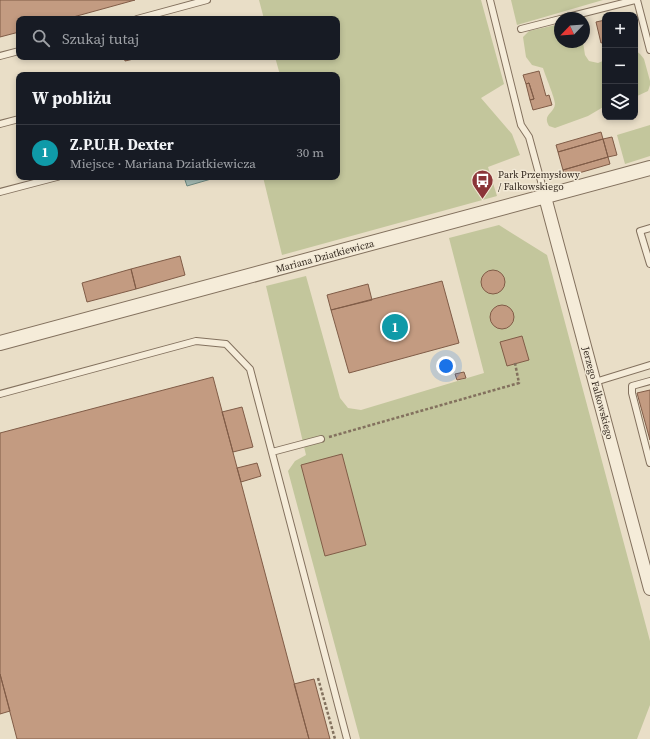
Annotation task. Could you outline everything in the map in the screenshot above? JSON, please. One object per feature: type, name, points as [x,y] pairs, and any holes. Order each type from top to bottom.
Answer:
[{"type":"street","name":"Mariana Dziatkiewicza","points":[[0,343],[650,168]]},
{"type":"street","name":"Jerzego Falkowskiego","points":[[545,197],[595,382],[646,559],[650,589]]},
{"type":"lane","points":[[148,16],[207,0]]},
{"type":"lane","points":[[490,0],[521,125],[529,137],[545,197]]},
{"type":"lane","points":[[588,12],[636,0],[650,50]]},
{"type":"lane","points":[[521,29],[554,21]]},
{"type":"lane","points":[[0,56],[16,52]]},
{"type":"lane","points":[[0,124],[16,120]]},
{"type":"lane","points":[[0,192],[46,180]]},
{"type":"lane","points":[[650,228],[640,231],[650,264]]},
{"type":"lane","points":[[0,394],[196,341],[226,344],[250,369],[347,739]]},
{"type":"lane","points":[[595,382],[650,366]]},
{"type":"lane","points":[[650,381],[632,386],[632,393],[650,463]]},
{"type":"lane","points":[[272,452],[321,439]]},
{"type":"path","points":[[321,439],[519,383],[515,363]]},
{"type":"path","points":[[318,678],[335,739]]},
{"type":"green space","points":[[259,0],[481,0],[504,84],[481,98],[512,134],[520,155],[488,167],[497,196],[282,255],[264,180],[340,180],[340,72],[279,72],[276,60],[340,60],[340,16],[263,16]]},
{"type":"green space","points":[[511,0],[603,0],[562,12],[554,12],[554,14],[517,25]]},
{"type":"green space","points":[[554,25],[554,48],[584,48],[585,55],[589,61],[598,63],[602,61],[602,108],[588,116],[555,128],[549,126],[547,119],[553,110],[555,101],[543,68],[532,65],[526,57],[523,37],[529,31]]},
{"type":"green space","points":[[638,52],[644,59],[650,81],[648,91],[638,96]]},
{"type":"green space","points":[[650,125],[650,156],[625,164],[617,135]]},
{"type":"green space","points":[[499,225],[547,255],[650,641],[650,705],[637,739],[360,739],[288,471],[295,461],[306,455],[266,286],[306,276],[340,398],[348,408],[361,410],[484,373],[449,238]]},
{"type":"water","points":[[185,180],[208,180],[187,186]]},
{"type":"building","points":[[0,0],[135,0],[77,16],[16,16],[16,33],[0,37]]},
{"type":"building","points":[[602,21],[602,43],[601,43],[596,22]]},
{"type":"building","points":[[539,71],[546,96],[549,95],[552,105],[533,110],[530,100],[534,99],[529,83],[526,84],[523,75]]},
{"type":"building","points":[[529,83],[534,99],[530,100],[526,84]]},
{"type":"building","points":[[601,132],[603,139],[558,152],[556,145]]},
{"type":"building","points":[[612,137],[617,155],[608,157],[603,139]]},
{"type":"building","points":[[603,139],[608,157],[563,170],[558,152]]},
{"type":"building","points":[[608,157],[610,164],[565,177],[563,170]]},
{"type":"building","points":[[180,256],[185,275],[136,289],[131,269]]},
{"type":"building","points":[[131,269],[136,289],[87,302],[82,283]]},
{"type":"building","points":[[493,270],[501,274],[505,282],[501,290],[493,294],[485,290],[481,282],[485,274]]},
{"type":"building","points":[[442,281],[459,343],[349,373],[331,310]]},
{"type":"building","points":[[368,284],[372,300],[331,310],[327,295]]},
{"type":"building","points":[[502,305],[510,309],[514,317],[510,325],[502,329],[494,325],[490,317],[494,309]]},
{"type":"building","points":[[522,336],[529,360],[507,366],[500,342]]},
{"type":"building","points":[[464,372],[466,378],[457,380],[455,374]]},
{"type":"building","points":[[213,377],[309,739],[17,739],[0,674],[0,433]]},
{"type":"building","points":[[650,390],[650,440],[637,393]]},
{"type":"building","points":[[242,407],[253,447],[233,452],[222,412]]},
{"type":"building","points":[[342,454],[366,545],[325,556],[301,465]]},
{"type":"building","points":[[257,463],[261,476],[241,482],[237,468]]},
{"type":"building","points":[[0,674],[10,711],[0,714]]},
{"type":"building","points":[[314,679],[330,739],[309,739],[294,684]]},
{"type":"place","name":"Park Przemysłowy / Falkowskiego","points":[[482,200]]},
{"type":"place","name":"Z.P.U.H. Dexter","points":[[395,327]]}]
